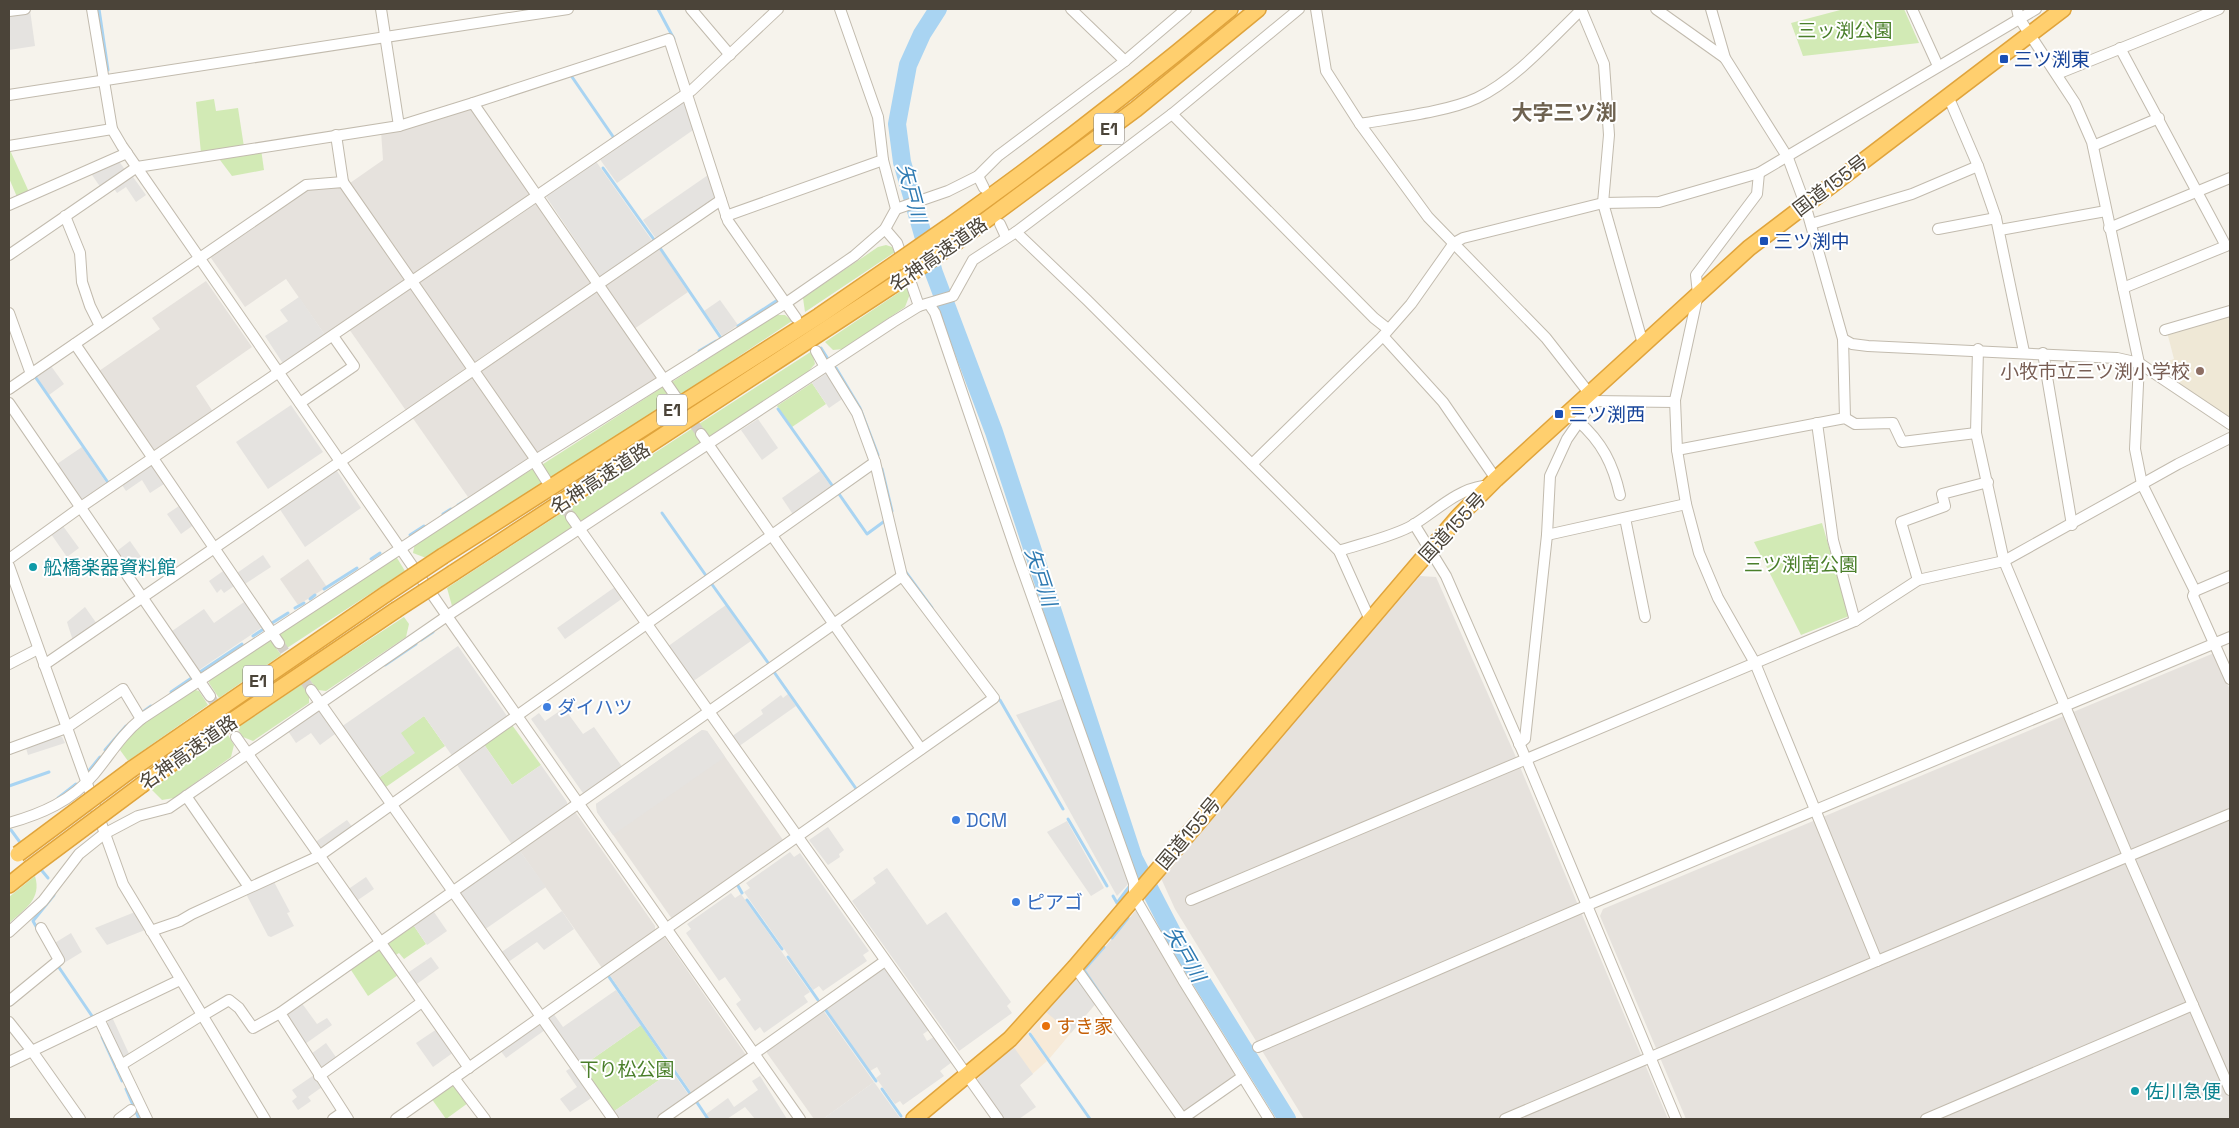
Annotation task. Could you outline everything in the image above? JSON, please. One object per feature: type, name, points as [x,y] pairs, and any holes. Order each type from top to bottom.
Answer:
[{"type":"highway","name":"名神高速道路","points":[[14,857],[132,770],[386,594],[819,316],[948,227],[1016,179],[1125,96],[1230,9]]},
{"type":"highway","name":"名神高速道路","points":[[9,885],[214,733],[396,610],[955,243],[1136,109],[1258,9]]},
{"type":"highway","name":"国道155号","points":[[914,1119],[1010,1039],[1076,967],[1154,872],[1431,548],[1458,517],[1492,484],[1590,397],[1643,344],[1748,248],[2063,9]]},
{"type":"street","points":[[9,11],[25,9]]},
{"type":"street","points":[[92,9],[112,130],[447,616],[800,1119]]},
{"type":"street","points":[[381,9],[399,126]]},
{"type":"street","points":[[9,95],[568,9]]},
{"type":"street","points":[[9,559],[81,507],[687,93],[778,9]]},
{"type":"street","points":[[840,9],[878,117],[883,160],[898,208]]},
{"type":"street","points":[[1071,9],[1125,61]]},
{"type":"street","points":[[9,823],[40,814],[63,801],[86,783],[118,741],[141,719],[199,679],[535,460],[786,303],[854,256],[885,229],[898,208],[948,191],[978,176],[998,156],[1125,61],[1186,9]]},
{"type":"street","points":[[9,932],[43,901],[78,854],[104,834],[138,816],[169,808],[447,616],[708,444],[926,304],[953,296],[974,260],[1011,235],[1172,114],[1299,9]]},
{"type":"street","points":[[1316,9],[1326,72],[1360,124],[1428,217],[1546,338],[1590,397],[1675,402]]},
{"type":"street","points":[[1360,124],[1433,110],[1475,99],[1503,84],[1581,9],[1604,64],[1609,136],[1603,203],[1643,344]]},
{"type":"street","points":[[1656,9],[1725,58]]},
{"type":"street","points":[[1711,9],[1725,58],[1788,158],[1805,204],[1839,331],[1843,339],[1845,418]]},
{"type":"street","points":[[1912,9],[1938,66]]},
{"type":"street","points":[[1252,464],[1386,332],[1410,304],[1454,243],[1463,238],[1603,203],[1659,202],[1759,173],[1788,158],[1938,66],[2018,13],[2036,9]]},
{"type":"street","points":[[2057,74],[2218,9]]},
{"type":"street","points":[[696,11],[730,55]]},
{"type":"street","points":[[2018,13],[2075,103],[2093,146],[2139,364],[2135,448],[2142,484],[2196,591]]},
{"type":"street","points":[[9,255],[137,167],[399,126],[670,39],[726,216],[796,318]]},
{"type":"street","points":[[2120,48],[2199,190],[2228,250],[2123,288]]},
{"type":"street","points":[[1948,96],[1978,166],[2000,230],[2024,352]]},
{"type":"street","points":[[473,103],[676,397]]},
{"type":"street","points":[[1172,114],[1374,318],[1443,402],[1492,484],[1477,487],[1445,503],[1414,524],[1339,550]]},
{"type":"street","points":[[2093,146],[2159,118]]},
{"type":"street","points":[[9,146],[112,130]]},
{"type":"street","points":[[336,135],[343,182],[474,370],[535,460],[546,480]]},
{"type":"street","points":[[9,205],[127,153]]},
{"type":"street","points":[[726,216],[883,160]]},
{"type":"street","points":[[1811,224],[1912,194],[1978,166]]},
{"type":"street","points":[[1759,173],[1757,194],[1696,275],[1698,294],[1675,402],[1677,450],[1686,504],[1699,553],[1718,598],[1755,663],[1877,961]]},
{"type":"street","points":[[978,176],[984,188]]},
{"type":"street","points":[[2109,228],[2230,178]]},
{"type":"street","points":[[9,389],[306,186],[343,182]]},
{"type":"street","points":[[44,665],[721,200]]},
{"type":"street","points":[[2000,230],[2106,211]]},
{"type":"street","points":[[65,216],[80,253],[82,282],[90,306],[100,326]]},
{"type":"street","points":[[1938,229],[1996,218]]},
{"type":"street","points":[[1000,224],[1087,300],[1339,550],[1370,620]]},
{"type":"street","points":[[885,229],[897,243],[926,304],[935,313],[1018,557],[1134,883],[1136,894],[1242,1077],[1269,1119]]},
{"type":"street","points":[[2165,330],[2230,311]]},
{"type":"street","points":[[9,313],[30,374]]},
{"type":"street","points":[[300,403],[354,366],[333,336]]},
{"type":"street","points":[[1843,339],[1852,344],[1868,346],[2024,352],[2117,358],[2139,364],[2230,424]]},
{"type":"street","points":[[75,344],[279,643]]},
{"type":"street","points":[[1978,350],[1976,433],[2004,561],[2128,856],[2230,1090]]},
{"type":"street","points":[[396,1119],[994,698],[902,576],[876,462],[857,413],[816,352]]},
{"type":"street","points":[[2043,353],[2072,525]]},
{"type":"street","points":[[1519,744],[1525,738],[1547,535],[1550,476],[1566,439],[1590,397]]},
{"type":"street","points":[[9,403],[210,696]]},
{"type":"street","points":[[1677,450],[1845,418],[1855,424],[1892,423],[1902,442],[1976,433]]},
{"type":"street","points":[[1578,421],[1592,434],[1606,452],[1620,495]]},
{"type":"street","points":[[1817,423],[1833,540],[1855,621]]},
{"type":"street","points":[[701,434],[921,749]]},
{"type":"street","points":[[1191,900],[1855,621],[1918,580],[2004,561],[2072,525],[2142,484],[2230,438]]},
{"type":"street","points":[[151,931],[180,921],[249,887],[319,856],[516,714],[876,462]]},
{"type":"street","points":[[1918,580],[1902,522],[1945,506],[1942,494],[1988,482]]},
{"type":"street","points":[[1547,535],[1686,504]]},
{"type":"street","points":[[571,517],[998,1119]]},
{"type":"street","points":[[1624,518],[1645,617]]},
{"type":"street","points":[[1414,524],[1431,548],[1446,576],[1588,905],[1676,1119]]},
{"type":"street","points":[[9,566],[123,884],[265,1119]]},
{"type":"street","points":[[121,1065],[229,1000],[238,1008],[253,1028],[280,1013],[381,944],[902,576]]},
{"type":"street","points":[[2230,576],[2196,591],[2193,596],[2230,679]]},
{"type":"street","points":[[1258,1047],[1588,905],[2230,637]]},
{"type":"street","points":[[9,664],[38,649]]},
{"type":"street","points":[[9,749],[66,728],[123,689],[141,719]]},
{"type":"street","points":[[311,690],[389,805],[613,1119]]},
{"type":"street","points":[[236,737],[469,1068]]},
{"type":"street","points":[[186,796],[249,887]]},
{"type":"street","points":[[1505,1119],[2230,814]]},
{"type":"street","points":[[9,1001],[59,960],[41,928]]},
{"type":"street","points":[[664,1119],[885,961]]},
{"type":"street","points":[[1076,967],[1183,1119],[1242,1077]]},
{"type":"street","points":[[9,1062],[180,980]]},
{"type":"street","points":[[319,1076],[422,1002]]},
{"type":"street","points":[[1926,1119],[2193,1005]]},
{"type":"street","points":[[280,1013],[346,1116],[333,1119]]},
{"type":"street","points":[[99,1019],[147,1119]]},
{"type":"street","points":[[9,1022],[80,1119]]},
{"type":"street","points":[[454,1078],[485,1119]]},
{"type":"street","points":[[119,1119],[131,1110]]},
{"type":"shaded area","points":[[30,10],[35,46],[9,50],[9,14]]},
{"type":"shaded area","points":[[685,99],[696,128],[617,183],[599,158]]},
{"type":"shaded area","points":[[473,106],[533,195],[414,276],[350,183],[383,160],[381,131]]},
{"type":"shaded area","points":[[118,160],[126,171],[101,188],[90,172]]},
{"type":"shaded area","points":[[595,160],[653,242],[601,278],[545,195]]},
{"type":"shaded area","points":[[711,173],[719,198],[657,240],[643,220]]},
{"type":"shaded area","points":[[129,176],[133,177],[146,195],[136,202],[126,187],[117,193],[113,187]]},
{"type":"shaded area","points":[[341,186],[406,280],[325,335],[286,279],[245,307],[211,258],[212,254],[307,189]]},
{"type":"shaded area","points":[[538,201],[593,283],[473,365],[417,283]]},
{"type":"shaded area","points":[[658,247],[688,292],[634,329],[604,284]]},
{"type":"shaded area","points":[[206,281],[252,347],[196,386],[213,412],[155,451],[99,371],[160,329],[152,318]]},
{"type":"shaded area","points":[[410,287],[468,369],[407,412],[349,329]]},
{"type":"shaded area","points":[[597,289],[656,375],[655,379],[536,454],[479,369]]},
{"type":"shaded area","points":[[299,297],[325,335],[286,362],[282,362],[265,336],[288,321],[280,310]]},
{"type":"shaded area","points":[[720,300],[738,325],[722,336],[704,311]]},
{"type":"shaded area","name":"小牧市立三ツ渕小学校","points":[[2230,314],[2230,418],[2173,380],[2168,361],[2174,359],[2167,332]]},
{"type":"shaded area","points":[[51,366],[64,384],[49,395],[36,376]]},
{"type":"shaded area","points":[[827,373],[845,397],[829,408],[812,383]]},
{"type":"shaded area","points":[[471,376],[529,459],[468,497],[412,417]]},
{"type":"shaded area","points":[[291,405],[323,452],[268,489],[236,442]]},
{"type":"shaded area","points":[[758,419],[778,448],[762,460],[741,430]]},
{"type":"shaded area","points":[[82,447],[107,484],[82,501],[57,464]]},
{"type":"shaded area","points":[[153,464],[167,482],[150,493],[142,480],[126,491],[122,485]]},
{"type":"shaded area","points":[[333,471],[337,471],[361,508],[305,547],[279,508]]},
{"type":"shaded area","points":[[820,471],[833,489],[794,516],[782,498]]},
{"type":"shaded area","points":[[182,504],[195,524],[181,534],[167,514]]},
{"type":"shaded area","points":[[63,526],[79,548],[67,557],[51,534]]},
{"type":"shaded area","points":[[130,541],[144,561],[130,570],[117,551]]},
{"type":"shaded area","points":[[263,555],[271,567],[245,584],[237,573]]},
{"type":"shaded area","points":[[308,559],[327,587],[298,605],[280,579]]},
{"type":"shaded area","points":[[226,569],[237,584],[224,593],[221,589],[217,593],[209,581]]},
{"type":"shaded area","points":[[1420,576],[1436,577],[1515,755],[1668,1119],[1304,1119],[1175,909],[1160,876]]},
{"type":"shaded area","points":[[615,587],[623,598],[565,639],[557,628]]},
{"type":"shaded area","points":[[247,600],[264,626],[199,670],[172,631],[204,609],[214,623]]},
{"type":"shaded area","points":[[726,605],[751,641],[692,682],[667,647]]},
{"type":"shaded area","points":[[85,607],[97,624],[73,641],[67,622]]},
{"type":"shaded area","points":[[458,646],[507,716],[506,721],[453,757],[424,716],[401,733],[415,753],[377,779],[341,727]]},
{"type":"shaded area","points":[[2214,653],[2230,690],[2230,1119],[1686,1119],[1600,916],[1603,909]]},
{"type":"shaded area","points":[[788,694],[796,706],[738,747],[731,737],[763,714],[761,710],[781,695],[783,698]]},
{"type":"shaded area","points":[[1064,698],[1129,883],[1117,896],[1016,715]]},
{"type":"shaded area","points":[[564,708],[583,734],[594,727],[623,768],[587,794],[583,793],[531,719],[539,713],[545,721]]},
{"type":"shaded area","points":[[319,710],[335,734],[320,745],[311,733],[296,743],[288,731]]},
{"type":"shaded area","points":[[702,730],[707,731],[783,840],[672,919],[597,812],[596,804]]},
{"type":"shaded area","points":[[702,730],[707,731],[725,757],[613,835],[597,812],[596,804]]},
{"type":"shaded area","points":[[59,736],[62,737],[65,743],[28,755],[26,748]]},
{"type":"shaded area","points":[[483,743],[512,785],[541,765],[567,802],[567,808],[513,846],[455,762]]},
{"type":"shaded area","points":[[576,813],[655,926],[655,931],[602,968],[520,851]]},
{"type":"shaded area","points":[[347,820],[353,828],[321,850],[314,843]]},
{"type":"shaded area","points":[[1067,821],[1104,888],[1091,896],[1047,832]]},
{"type":"shaded area","points":[[828,827],[844,850],[839,854],[840,857],[828,865],[809,840]]},
{"type":"shaded area","points":[[520,851],[546,887],[484,930],[459,893]]},
{"type":"shaded area","points":[[790,852],[794,857],[800,853],[869,951],[863,955],[867,961],[823,991],[819,986],[813,990],[744,892],[750,888],[746,883]]},
{"type":"shaded area","points":[[887,868],[927,925],[946,912],[1011,1002],[1007,1006],[1012,1013],[959,1051],[852,901],[876,883],[873,878]]},
{"type":"shaded area","points":[[366,877],[374,889],[355,902],[347,890]]},
{"type":"shaded area","points":[[273,880],[290,912],[287,913],[294,926],[271,937],[268,936],[245,892]]},
{"type":"shaded area","points":[[731,893],[735,898],[741,894],[810,992],[804,996],[808,1002],[764,1033],[760,1027],[755,1031],[736,1004],[741,1000],[725,977],[719,981],[686,933],[691,929],[687,924]]},
{"type":"shaded area","points":[[1137,909],[1237,1076],[1184,1113],[1085,971]]},
{"type":"shaded area","points":[[562,911],[574,929],[544,950],[537,942],[507,963],[500,953]]},
{"type":"shaded area","points":[[135,912],[145,930],[107,945],[95,928]]},
{"type":"shaded area","points":[[434,912],[447,931],[427,945],[414,926]]},
{"type":"shaded area","points":[[71,933],[82,952],[64,963],[53,944]]},
{"type":"shaded area","points":[[661,938],[665,938],[746,1055],[693,1095],[609,974]]},
{"type":"shaded area","points":[[431,957],[439,968],[414,986],[406,974]]},
{"type":"shaded area","points":[[883,967],[929,1030],[923,1034],[927,1041],[934,1037],[952,1062],[940,1071],[944,1076],[903,1105],[900,1101],[895,1104],[876,1078],[881,1074],[877,1067],[870,1071],[826,1008]]},
{"type":"shaded area","points":[[1078,976],[1097,1002],[1049,1059],[1030,1031]]},
{"type":"shaded area","points":[[1078,976],[1097,1002],[1071,1033],[1046,1012]]},
{"type":"shaded area","points":[[616,990],[641,1025],[581,1067],[548,1018],[553,1013],[563,1027]]},
{"type":"shaded area","points":[[301,1002],[317,1024],[327,1018],[332,1025],[305,1044],[286,1015]]},
{"type":"shaded area","points":[[823,1010],[874,1082],[823,1119],[814,1119],[767,1053],[767,1049]]},
{"type":"shaded area","points":[[112,1017],[130,1056],[123,1061],[107,1026],[109,1019]]},
{"type":"shaded area","points":[[538,1024],[545,1030],[506,1058],[500,1050]]},
{"type":"shaded area","points":[[437,1029],[454,1052],[433,1067],[416,1043]]},
{"type":"shaded area","points":[[1027,1033],[1047,1061],[1020,1085],[975,1081]]},
{"type":"shaded area","points":[[326,1043],[338,1060],[322,1071],[311,1054]]},
{"type":"shaded area","points":[[1013,1046],[1033,1074],[1020,1085],[1036,1107],[1019,1119],[1002,1119],[975,1081]]},
{"type":"shaded area","points":[[572,1067],[593,1097],[570,1112],[560,1099],[577,1087],[566,1071]]},
{"type":"shaded area","points":[[672,1071],[690,1097],[658,1119],[618,1119],[613,1112]]},
{"type":"shaded area","points":[[314,1075],[322,1087],[308,1097],[311,1101],[298,1110],[292,1101],[297,1097],[292,1090]]},
{"type":"shaded area","points":[[760,1076],[787,1119],[755,1119],[745,1107],[727,1119],[710,1119],[706,1114],[728,1098],[734,1107],[758,1090],[752,1081]]},
{"type":"shaded area","points":[[874,1082],[900,1118],[823,1119]]},
{"type":"green space","name":"三ッ渕公園","points":[[1844,9],[1904,9],[1919,43],[1803,56],[1791,23]]},
{"type":"green space","points":[[214,99],[216,111],[238,108],[244,147],[201,153],[196,102]]},
{"type":"green space","points":[[9,148],[29,192],[17,197],[9,178]]},
{"type":"green space","points":[[261,149],[264,170],[232,176],[217,156]]},
{"type":"green space","points":[[886,245],[892,247],[895,252],[805,312],[803,298],[878,247]]},
{"type":"green space","points":[[907,287],[910,294],[905,307],[843,349],[833,350],[825,342]]},
{"type":"green space","points":[[776,315],[785,315],[792,321],[679,396],[672,382]]},
{"type":"green space","points":[[812,351],[815,364],[805,375],[711,438],[708,437],[699,424]]},
{"type":"green space","points":[[812,383],[826,404],[792,427],[777,406]]},
{"type":"green space","points":[[663,387],[673,400],[549,479],[540,466]]},
{"type":"green space","points":[[693,428],[701,440],[700,444],[582,521],[578,519],[570,508]]},
{"type":"green space","points":[[534,468],[544,482],[426,558],[413,553],[415,543]]},
{"type":"green space","points":[[563,512],[572,528],[452,606],[447,588]]},
{"type":"green space","name":"三ツ渕南公園","points":[[1822,523],[1849,616],[1801,635],[1754,542]]},
{"type":"green space","points":[[392,557],[397,558],[405,571],[287,648],[280,638],[280,632]]},
{"type":"green space","points":[[404,617],[409,624],[406,637],[326,691],[318,690],[309,679]]},
{"type":"green space","points":[[267,640],[272,642],[281,655],[219,698],[209,683],[209,678]]},
{"type":"green space","points":[[302,684],[309,695],[309,703],[253,741],[243,737],[237,728]]},
{"type":"green space","points":[[192,689],[199,691],[208,705],[128,761],[120,750],[132,732]]},
{"type":"green space","points":[[424,716],[445,746],[383,789],[377,779],[414,753],[400,733]]},
{"type":"green space","points":[[512,725],[541,765],[512,785],[483,743]]},
{"type":"green space","points":[[228,735],[234,745],[231,757],[174,798],[162,800],[151,789]]},
{"type":"green space","points":[[35,876],[36,891],[31,903],[9,923],[9,897]]},
{"type":"green space","points":[[414,926],[426,944],[404,959],[399,953],[394,956],[386,945]]},
{"type":"green space","points":[[380,949],[398,975],[368,996],[351,970]]},
{"type":"green space","name":"下り松公園","points":[[641,1025],[672,1071],[613,1112],[581,1067]]},
{"type":"green space","points":[[452,1084],[468,1103],[446,1119],[431,1098]]},
{"type":"waterway","points":[[99,9],[108,70]]},
{"type":"waterway","points":[[658,9],[674,39]]},
{"type":"waterway","name":"矢戸川","points":[[938,9],[922,34],[908,65],[897,124],[902,162],[934,273],[994,432],[1134,859],[1176,940],[1287,1119]]},
{"type":"waterway","points":[[570,74],[614,138],[611,140]]},
{"type":"waterway","points":[[603,168],[655,241]]},
{"type":"waterway","points":[[660,248],[721,338]]},
{"type":"waterway","points":[[738,326],[779,299]]},
{"type":"waterway","points":[[699,351],[716,341]]},
{"type":"waterway","points":[[821,348],[828,359]]},
{"type":"waterway","points":[[836,368],[860,408],[878,455]]},
{"type":"waterway","points":[[36,378],[109,484]]},
{"type":"waterway","points":[[778,409],[834,488]]},
{"type":"waterway","points":[[882,469],[892,511]]},
{"type":"waterway","points":[[839,494],[867,534],[886,520]]},
{"type":"waterway","points":[[458,505],[466,500]]},
{"type":"waterway","points":[[443,514],[451,509]]},
{"type":"waterway","points":[[662,513],[707,577]]},
{"type":"waterway","points":[[410,535],[424,526]]},
{"type":"waterway","points":[[371,559],[380,553]]},
{"type":"waterway","points":[[324,589],[357,568]]},
{"type":"waterway","points":[[905,571],[932,608]]},
{"type":"waterway","points":[[711,583],[769,664]]},
{"type":"waterway","points":[[310,599],[315,595]]},
{"type":"waterway","points":[[295,608],[304,603]]},
{"type":"waterway","points":[[272,623],[288,613]]},
{"type":"waterway","points":[[253,636],[265,628]]},
{"type":"waterway","points":[[421,640],[433,632]]},
{"type":"waterway","points":[[200,672],[242,644]]},
{"type":"waterway","points":[[385,665],[416,644]]},
{"type":"waterway","points":[[774,672],[857,790]]},
{"type":"waterway","points":[[171,692],[193,677]]},
{"type":"waterway","points":[[1000,700],[1063,809]]},
{"type":"waterway","points":[[144,711],[151,706]]},
{"type":"waterway","points":[[105,750],[126,726]]},
{"type":"waterway","points":[[87,773],[100,757]]},
{"type":"waterway","points":[[9,786],[49,772]]},
{"type":"waterway","points":[[58,798],[76,784]]},
{"type":"waterway","points":[[1068,819],[1107,886]]},
{"type":"waterway","points":[[11,830],[22,845]]},
{"type":"waterway","points":[[38,866],[48,878]]},
{"type":"waterway","points":[[737,884],[742,893]]},
{"type":"waterway","points":[[1113,896],[1117,903],[1129,887]]},
{"type":"waterway","points":[[38,930],[33,921],[54,895]]},
{"type":"waterway","points":[[747,900],[782,949]]},
{"type":"waterway","points":[[1112,938],[1128,918]]},
{"type":"waterway","points":[[1104,947],[1084,970],[1105,1001]]},
{"type":"waterway","points":[[788,957],[818,1000]]},
{"type":"waterway","points":[[58,966],[92,1016]]},
{"type":"waterway","points":[[607,974],[691,1095]]},
{"type":"waterway","points":[[825,1009],[876,1081]]},
{"type":"waterway","points":[[1030,1034],[1090,1119]]},
{"type":"waterway","points":[[102,1037],[122,1081]]},
{"type":"waterway","points":[[126,1089],[139,1119]]},
{"type":"waterway","points":[[882,1089],[901,1116]]},
{"type":"waterway","points":[[696,1101],[708,1119]]},
{"type":"tunnel","points":[[678,400],[701,434]]},
{"type":"tunnel","points":[[548,483],[571,517]]},
{"type":"tunnel","points":[[279,643],[311,690]]},
{"type":"tunnel","points":[[210,696],[236,737]]},
{"type":"place","name":"三ツ渕東","points":[[2004,59]]},
{"type":"place","name":"三ツ渕中","points":[[1764,241]]},
{"type":"place","name":"小牧市立三ツ渕小学校","points":[[2200,371]]},
{"type":"place","name":"三ツ渕西","points":[[1559,414]]},
{"type":"place","name":"舩橋楽器資料館","points":[[33,567]]},
{"type":"place","name":"ダイハツ","points":[[547,707]]},
{"type":"place","name":"DCM","points":[[956,820]]},
{"type":"place","name":"ピアゴ","points":[[1016,902]]},
{"type":"place","name":"すき家","points":[[1046,1026]]},
{"type":"place","name":"佐川急便","points":[[2135,1091]]},
{"type":"district","name":"大字三ツ渕","points":[[1564,113]]}]
